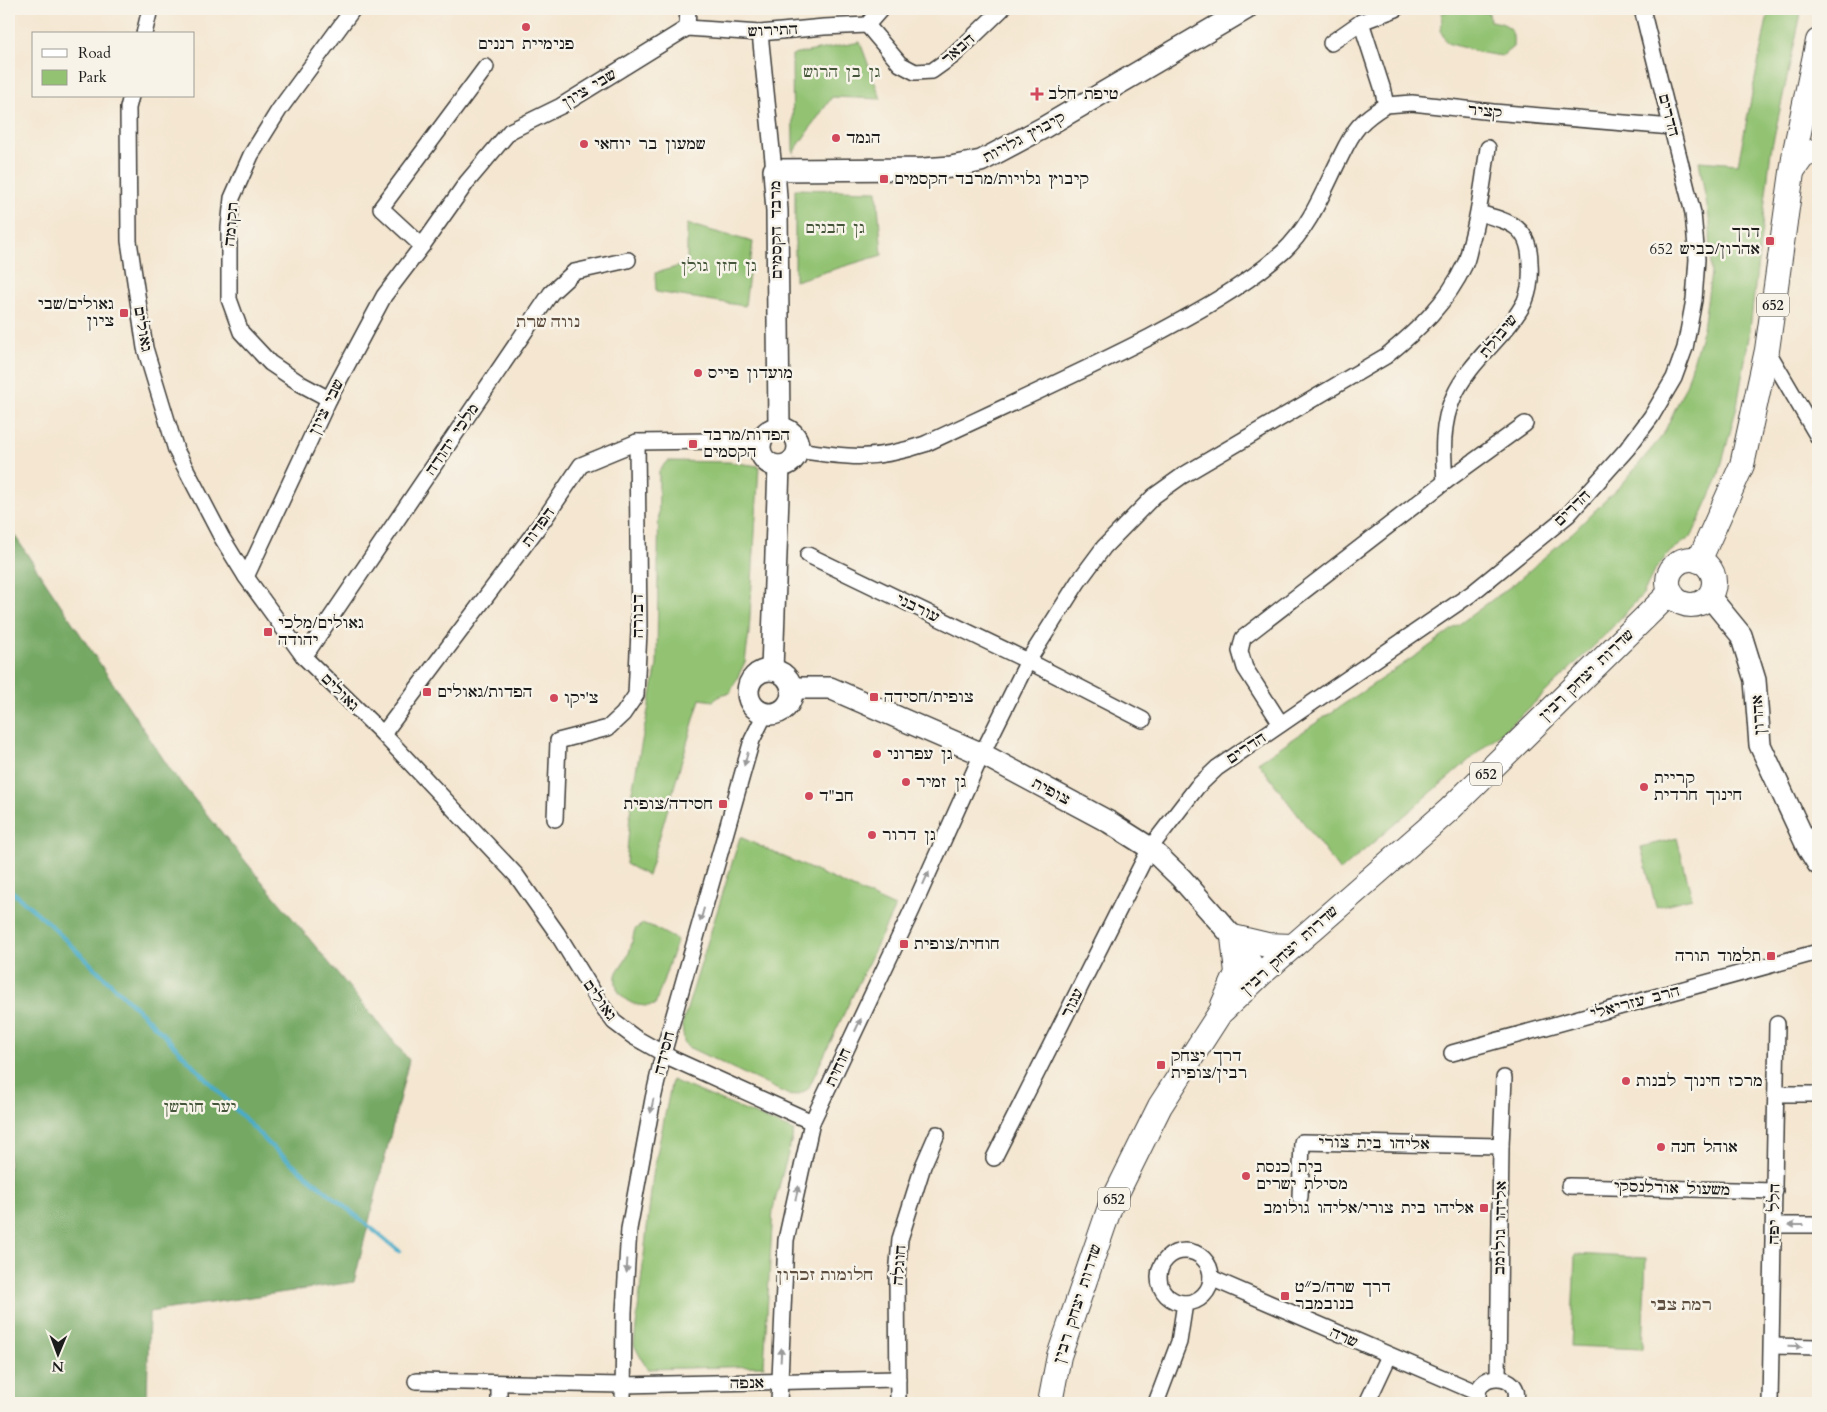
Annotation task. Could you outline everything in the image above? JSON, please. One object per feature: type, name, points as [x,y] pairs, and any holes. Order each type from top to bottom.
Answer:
[{"type":"main road","name":"652","points":[[1699,561],[1742,465],[1766,350],[1793,170],[1810,128],[1818,41]]},
{"type":"main road","points":[[1793,170],[1803,156],[1818,150]]},
{"type":"main road","points":[[1684,560],[1699,561],[1706,564],[1713,576],[1714,583],[1709,596],[1700,603],[1689,605],[1678,601],[1668,585],[1672,570],[1684,560]]},
{"type":"main road","name":"שדרות יצחק רבין","points":[[1050,1403],[1059,1356],[1110,1207],[1160,1106],[1220,1013],[1292,946],[1449,810],[1671,592]]},
{"type":"main road","points":[[1220,1013],[1237,973],[1233,937],[1267,944],[1292,946]]},
{"type":"street","points":[[144,32],[150,9]]},
{"type":"street","name":"תקומה","points":[[329,399],[301,384],[270,362],[242,332],[228,299],[229,228],[232,198],[251,155],[279,110],[354,9]]},
{"type":"street","points":[[687,28],[688,9]]},
{"type":"street","points":[[867,25],[880,9]]},
{"type":"street","name":"הבאר","points":[[867,25],[900,64],[915,72],[932,71],[954,56],[1002,9]]},
{"type":"street","name":"קיבוץ גלויות","points":[[774,170],[923,169],[951,167],[981,161],[1043,128],[1246,9]]},
{"type":"street","points":[[1331,43],[1361,22],[1396,9]]},
{"type":"street","name":"הדרים","points":[[1150,848],[1197,787],[1217,768],[1470,594],[1568,515],[1600,480],[1651,417],[1674,378],[1685,348],[1694,300],[1697,259],[1694,213],[1642,9]]},
{"type":"street","points":[[798,450],[842,457],[870,457],[899,452],[925,444],[1116,355],[1214,301],[1261,271],[1286,250],[1303,228],[1358,126],[1374,112],[1386,105],[1361,22]]},
{"type":"street","name":"התירוש","points":[[687,28],[760,33],[867,25]]},
{"type":"street","name":"שבי ציון","points":[[246,577],[329,399],[384,296],[467,182],[510,131],[560,106],[687,28]]},
{"type":"street","name":"מרבד הקסמים","points":[[760,33],[777,211],[779,427]]},
{"type":"street","points":[[422,246],[381,208],[486,68]]},
{"type":"street","name":"גאולים","points":[[130,98],[128,108],[129,241],[145,348],[176,450],[222,538],[246,577],[304,657],[383,734],[516,876],[557,933],[600,1003],[614,1022],[634,1037],[663,1054],[812,1122]]},
{"type":"street","name":"קציר","points":[[1386,105],[1412,103],[1493,112],[1672,127]]},
{"type":"street","points":[[982,754],[1028,661],[1078,582],[1104,547],[1154,496],[1182,476],[1386,356],[1411,336],[1433,314],[1466,263],[1480,213],[1488,148]]},
{"type":"street","name":"שיבולת","points":[[1445,482],[1443,452],[1445,422],[1453,396],[1466,375],[1520,307],[1531,281],[1530,257],[1523,232],[1508,222],[1480,213]]},
{"type":"street","name":"מלכי יהודה","points":[[304,657],[551,293],[574,272],[628,260]]},
{"type":"street","points":[[1766,350],[1818,437]]},
{"type":"street","points":[[1281,724],[1245,668],[1240,651],[1243,638],[1445,482],[1525,424]]},
{"type":"street","points":[[779,427],[791,432],[798,443],[798,450],[793,460],[779,466],[766,461],[762,456],[760,444],[768,430],[779,427]]},
{"type":"street","name":"הפדות","points":[[383,734],[545,518],[581,465],[637,442],[710,441],[760,444]]},
{"type":"street","name":"דבורה","points":[[556,819],[558,741],[608,728],[623,714],[636,695],[639,631],[637,442]]},
{"type":"street","points":[[772,670],[779,466]]},
{"type":"street","name":"עורבני","points":[[808,555],[1028,661],[1143,720]]},
{"type":"street","name":"אהרון","points":[[1709,596],[1741,634],[1755,680],[1760,745],[1808,848],[1818,864]]},
{"type":"street","points":[[763,671],[778,671],[787,678],[792,688],[792,700],[784,710],[778,713],[765,714],[753,707],[748,694],[749,686],[757,675],[763,671]]},
{"type":"street","name":"צופית","points":[[792,688],[830,688],[982,754],[1109,822],[1150,848],[1181,878],[1233,937],[1260,975]]},
{"type":"street","name":"חסידה","points":[[623,1403],[624,1312],[629,1229],[651,1108],[663,1054],[752,740],[765,714]]},
{"type":"street","name":"חוחית","points":[[779,1403],[786,1240],[812,1122],[912,910],[982,754]]},
{"type":"street","name":"עגור","points":[[994,1158],[1150,848]]},
{"type":"street","name":"הרב עזריאלי","points":[[1452,1052],[1818,952]]},
{"type":"street","name":"הלל יפה","points":[[1770,1403],[1777,1024]]},
{"type":"street","name":"אליהו גולומב","points":[[1498,1377],[1501,1146],[1504,1078]]},
{"type":"street","points":[[1776,1094],[1818,1094]]},
{"type":"street","name":"חוגלה","points":[[898,1403],[897,1277],[900,1239],[924,1166],[937,1134]]},
{"type":"street","name":"אליהו בית צורי","points":[[1300,1197],[1302,1142],[1501,1146]]},
{"type":"street","name":"משעול אורלנסקי","points":[[1569,1186],[1775,1191]]},
{"type":"street","points":[[1774,1225],[1818,1225]]},
{"type":"street","points":[[1183,1251],[1200,1255],[1210,1270],[1211,1278],[1210,1286],[1206,1293],[1193,1301],[1185,1303],[1169,1297],[1163,1290],[1159,1274],[1167,1258],[1174,1253],[1183,1251]]},
{"type":"street","name":"שרה","points":[[1211,1278],[1480,1398]]},
{"type":"street","points":[[1156,1403],[1179,1342],[1185,1303]]},
{"type":"street","points":[[1772,1346],[1818,1346]]},
{"type":"street","points":[[1367,1403],[1389,1356]]},
{"type":"street","points":[[1480,1398],[1483,1383],[1498,1377],[1505,1378],[1514,1387],[1516,1403]]},
{"type":"street","name":"אנפה","points":[[416,1381],[624,1385],[898,1379]]},
{"type":"street","points":[[499,1383],[499,1403]]},
{"type":"green space","points":[[1455,9],[1489,13],[1490,21],[1501,23],[1509,28],[1513,35],[1513,47],[1502,56],[1482,53],[1447,43],[1441,32],[1442,13]]},
{"type":"green space","points":[[1769,9],[1802,9],[1771,151],[1749,337],[1737,406],[1718,478],[1692,536],[1670,552],[1654,571],[1643,594],[1603,637],[1525,712],[1340,871],[1258,762],[1424,650],[1515,583],[1573,532],[1624,482],[1663,435],[1687,383],[1703,328],[1711,273],[1710,224],[1699,161],[1738,164]]},
{"type":"green space","name":"גן בן הרוש","points":[[860,42],[881,99],[832,97],[793,153],[792,55]]},
{"type":"green space","name":"גן הבנים","points":[[795,189],[877,191],[882,255],[795,281]]},
{"type":"green space","name":"גן חזן גולן","points":[[687,224],[753,242],[745,306],[656,292],[655,273],[687,264]]},
{"type":"green space","points":[[667,461],[729,462],[759,466],[749,633],[745,662],[730,693],[723,694],[713,701],[700,699],[648,876],[626,864],[632,791],[657,665],[659,471]]},
{"type":"green space","name":"יער חורשן","points":[[9,527],[172,772],[409,1060],[354,1282],[149,1312],[147,1403],[9,1403]]},
{"type":"green space","points":[[740,837],[895,907],[808,1089],[791,1096],[688,1047],[684,1042],[682,1025]]},
{"type":"green space","points":[[1677,838],[1692,898],[1656,907],[1641,847]]},
{"type":"green space","points":[[643,924],[651,926],[677,940],[655,1005],[648,1006],[627,1001],[618,991],[616,984],[616,976],[628,956],[635,929]]},
{"type":"green space","points":[[672,1080],[794,1131],[773,1209],[764,1366],[647,1369],[634,1345],[653,1174]]},
{"type":"green space","points":[[1575,1254],[1646,1258],[1642,1349],[1571,1346]]},
{"type":"waterway","points":[[9,889],[43,918],[161,1032],[271,1146],[399,1251]]},
{"type":"place","name":"פנימיית רננים","points":[[526,27]]},
{"type":"place","name":"טיפת חלב","points":[[1037,94]]},
{"type":"place","name":"הגמד","points":[[836,138]]},
{"type":"place","name":"שמעון בר יוחאי","points":[[584,144]]},
{"type":"place","name":"קיבוץ גלויות/מרבד הקסמים","points":[[884,179]]},
{"type":"place","name":"דרך אהרון/כביש 652","points":[[1770,241]]},
{"type":"place","name":"גאולים/שבי ציון","points":[[124,313]]},
{"type":"place","name":"מועדון פייס","points":[[698,373]]},
{"type":"place","name":"הפדות/מרבד הקסמים","points":[[693,444]]},
{"type":"place","name":"גאולים/מלכי יהודה","points":[[268,632]]},
{"type":"place","name":"הפדות/גאולים","points":[[427,692]]},
{"type":"place","name":"צופית/חסידה","points":[[874,697]]},
{"type":"place","name":"צ'יקו","points":[[554,698]]},
{"type":"place","name":"גן עפרוני","points":[[877,754]]},
{"type":"place","name":"גן זמיר","points":[[906,782]]},
{"type":"place","name":"קריית חינוך חרדית","points":[[1644,787]]},
{"type":"place","name":"חב\"ד","points":[[809,796]]},
{"type":"place","name":"חסידה/צופית","points":[[723,804]]},
{"type":"place","name":"גן דרור","points":[[872,835]]},
{"type":"place","name":"חוחית/צופית","points":[[904,944]]},
{"type":"place","name":"תלמוד תורה","points":[[1771,956]]},
{"type":"place","name":"דרך יצחק רבין/צופית","points":[[1161,1065]]},
{"type":"place","name":"מרכז חינוך לבנות","points":[[1626,1081]]},
{"type":"place","name":"אוהל חנה","points":[[1661,1147]]},
{"type":"place","name":"בית כנסת מסילת ישרים","points":[[1246,1176]]},
{"type":"place","name":"אליהו בית צורי/אליהו גולומב","points":[[1484,1208]]},
{"type":"place","name":"דרך שרה/כ״ט בנובמבר","points":[[1285,1296]]},
{"type":"district","name":"נווה שרת","points":[[548,322]]},
{"type":"district","name":"חלומות זכרון","points":[[825,1275]]},
{"type":"district","name":"רמת צבי","points":[[1681,1305]]}]
